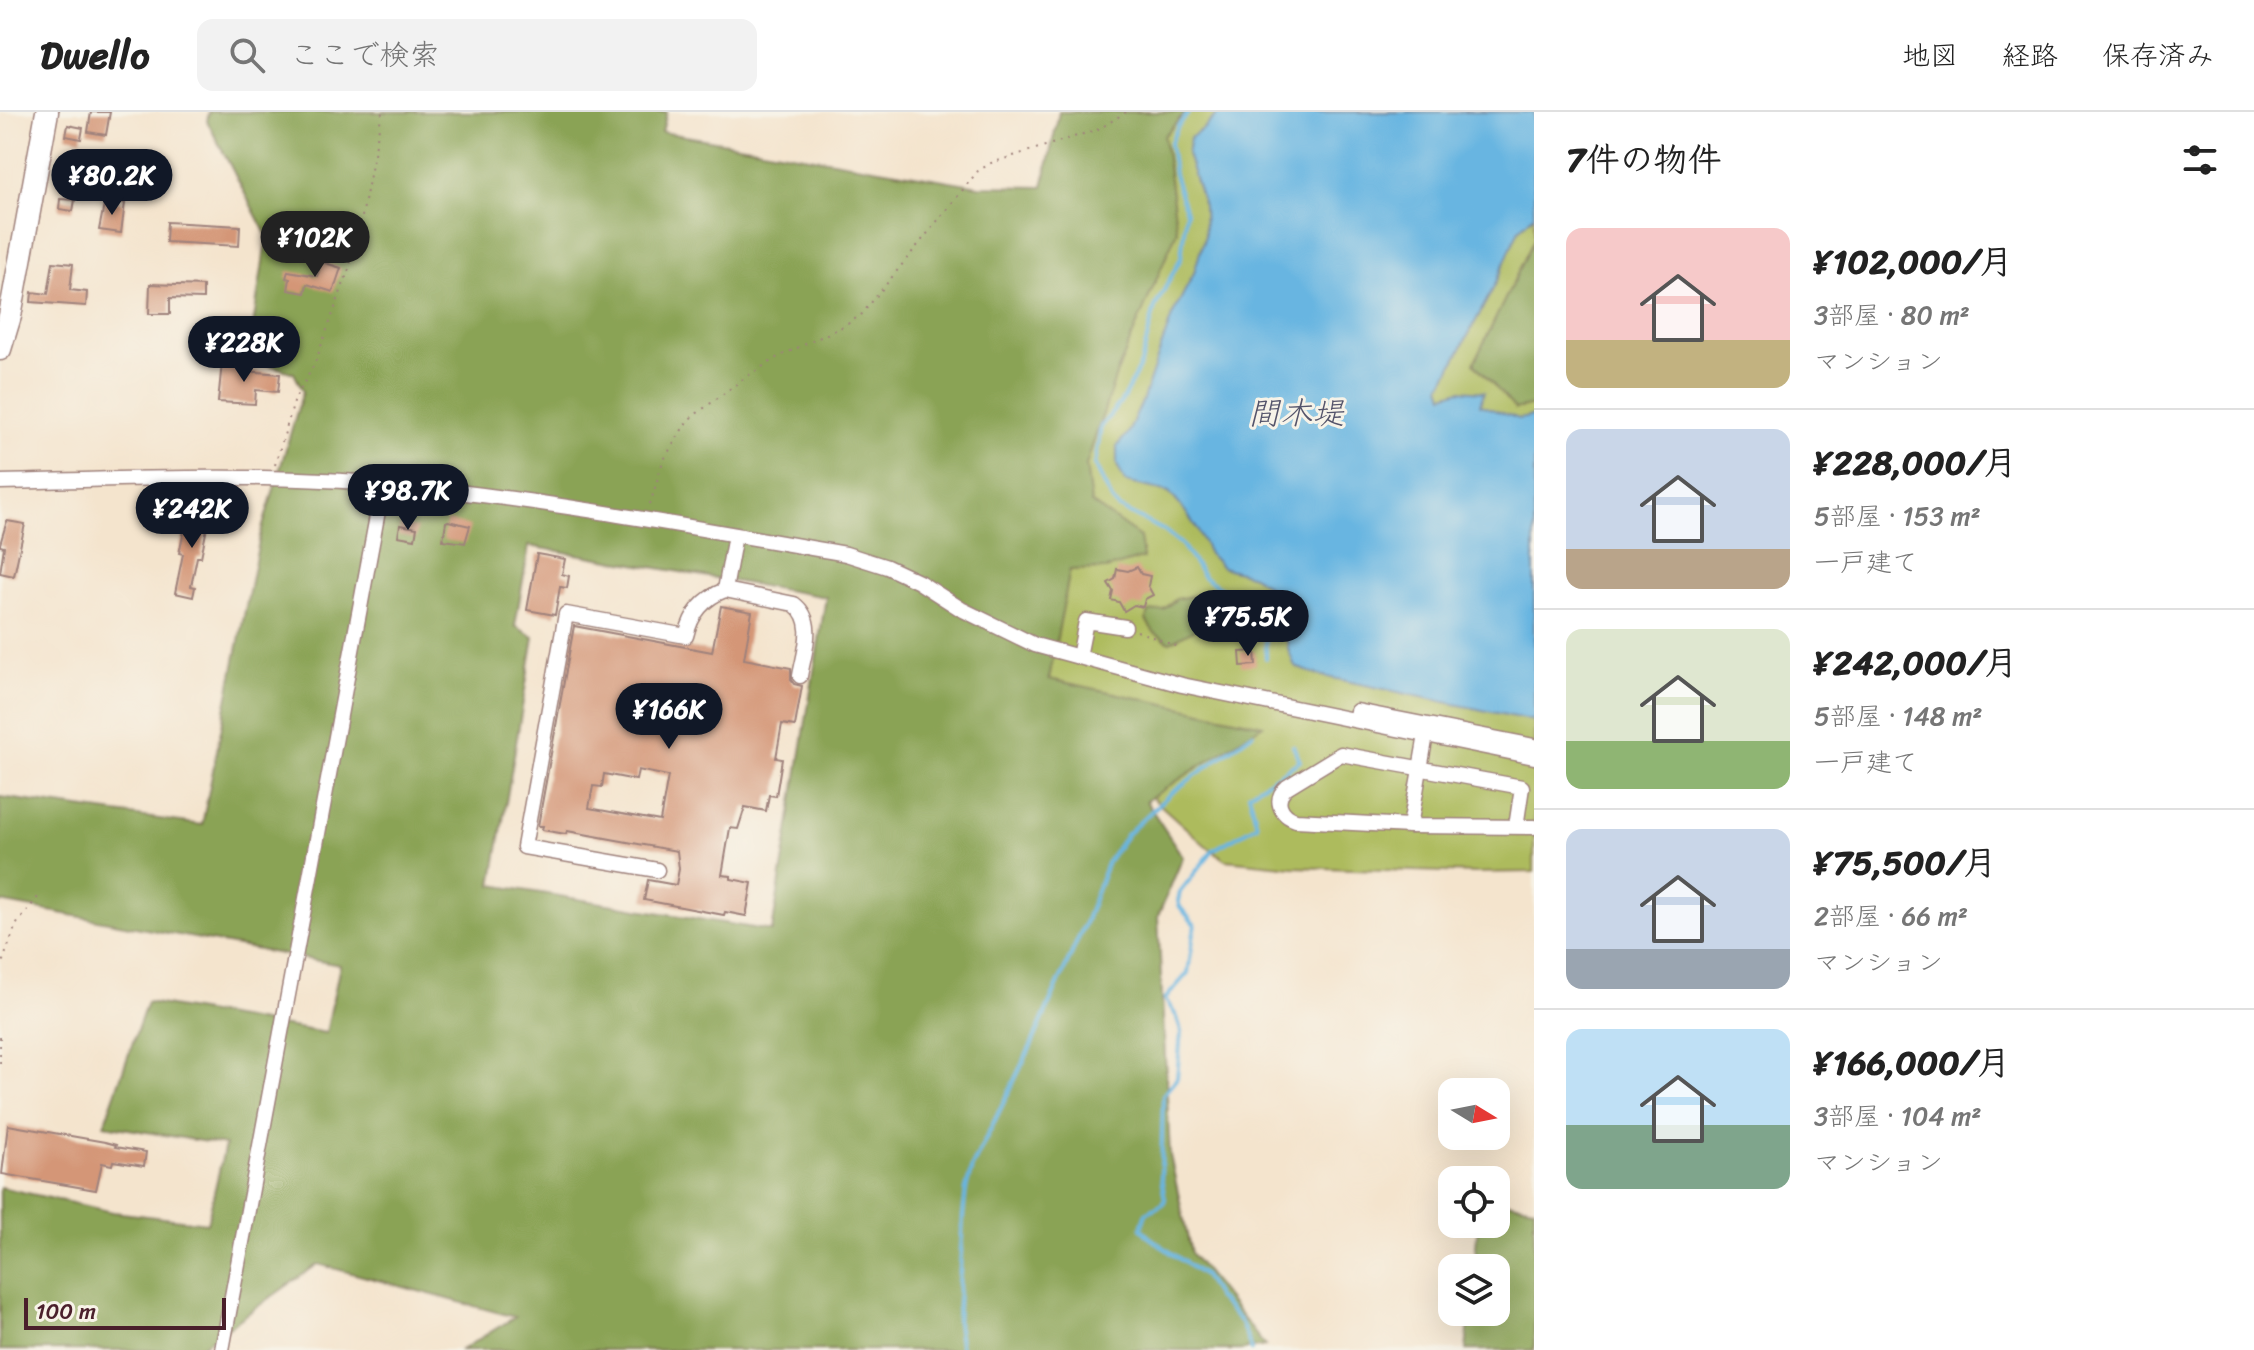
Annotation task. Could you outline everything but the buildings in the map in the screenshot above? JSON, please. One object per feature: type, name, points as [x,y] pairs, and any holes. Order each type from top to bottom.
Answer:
[{"type":"highway","points":[[0,349],[10,316],[47,112]]},
{"type":"street","points":[[0,482],[248,476],[383,484],[503,498],[846,554],[887,567],[919,582],[961,609],[1035,645],[1182,685],[1534,757]]},
{"type":"street","points":[[222,1350],[383,484]]},
{"type":"street","points":[[725,590],[735,535]]},
{"type":"street","points":[[657,870],[524,847],[566,614],[686,636],[689,619],[700,606],[725,590],[794,604],[807,619],[808,629],[800,676]]},
{"type":"street","points":[[1079,657],[1086,621],[1125,627]]},
{"type":"street","points":[[1355,720],[1357,711],[1534,746]]},
{"type":"street","points":[[1410,826],[1426,735]]},
{"type":"street","points":[[1516,827],[1522,787],[1341,754],[1287,787],[1281,792],[1280,799],[1286,816],[1296,820],[1410,826],[1516,827],[1534,827]]},
{"type":"path","points":[[272,478],[295,399],[315,363],[349,269],[382,112]]},
{"type":"path","points":[[645,521],[663,461],[688,420],[778,357],[846,325],[862,314],[978,171],[991,163],[1099,129],[1126,112]]},
{"type":"path","points":[[1125,627],[1181,648]]},
{"type":"path","points":[[0,969],[16,925],[38,897]]},
{"type":"path","points":[[0,1037],[0,1066]]},
{"type":"green space","points":[[209,112],[667,112],[662,132],[979,186],[1043,187],[1059,112],[1186,112],[1164,136],[1177,231],[1117,372],[1086,465],[1091,503],[1140,537],[1143,558],[1106,569],[1070,570],[1049,679],[1263,725],[1146,801],[1183,857],[1158,916],[1170,1155],[1191,1253],[1265,1346],[1240,1350],[461,1350],[515,1317],[318,1264],[196,1350],[0,1350],[0,1187],[113,1212],[207,1223],[225,1145],[104,1125],[147,1002],[326,1033],[340,965],[0,902],[0,797],[202,825],[260,536],[303,391],[294,373],[248,358],[267,236],[207,121]],"holes":[[[529,546],[826,597],[772,931],[492,885],[534,637],[515,626]]]},
{"type":"green space","points":[[1154,112],[1534,112],[1534,872],[1292,867],[1226,860],[1130,778],[1024,701]]},
{"type":"green space","points":[[1534,239],[1534,405],[1515,409],[1474,363]]},
{"type":"green space","points":[[1197,595],[1221,602],[1230,611],[1223,620],[1203,625],[1170,642],[1154,632],[1146,620],[1149,612],[1163,610],[1176,599]]},
{"type":"green space","points":[[1510,1203],[1534,1207],[1534,1350],[1466,1350],[1469,1326],[1510,1326],[1510,1254],[1475,1254],[1477,1238],[1510,1238]]},
{"type":"water","name":"間木堤","points":[[1219,112],[1534,112],[1534,215],[1519,229],[1495,285],[1441,386],[1444,395],[1460,390],[1484,392],[1480,405],[1519,419],[1534,416],[1534,721],[1318,675],[1295,667],[1288,649],[1283,604],[1278,594],[1253,576],[1222,567],[1209,554],[1197,529],[1169,492],[1125,482],[1117,465],[1117,446],[1128,433],[1142,402],[1172,316],[1194,273],[1205,235],[1204,206],[1187,154],[1190,138]]},
{"type":"waterway","points":[[1189,112],[1170,144],[1174,174],[1186,212],[1181,258],[1155,307],[1141,364],[1121,402],[1101,426],[1095,465],[1119,508],[1165,531],[1182,545],[1204,577],[1230,594],[1256,602],[1265,617],[1266,658]]},
{"type":"waterway","points":[[961,1350],[957,1322],[963,1216],[972,1167],[1031,1046],[1085,923],[1108,861],[1127,834],[1170,794],[1253,733]]},
{"type":"waterway","points":[[1252,1350],[1240,1321],[1217,1297],[1204,1276],[1141,1228],[1146,1213],[1163,1204],[1165,1199],[1161,1178],[1163,1095],[1177,1078],[1181,1032],[1177,1017],[1165,999],[1188,973],[1195,925],[1180,907],[1180,892],[1213,850],[1257,825],[1249,793],[1300,761],[1293,746]]}]
